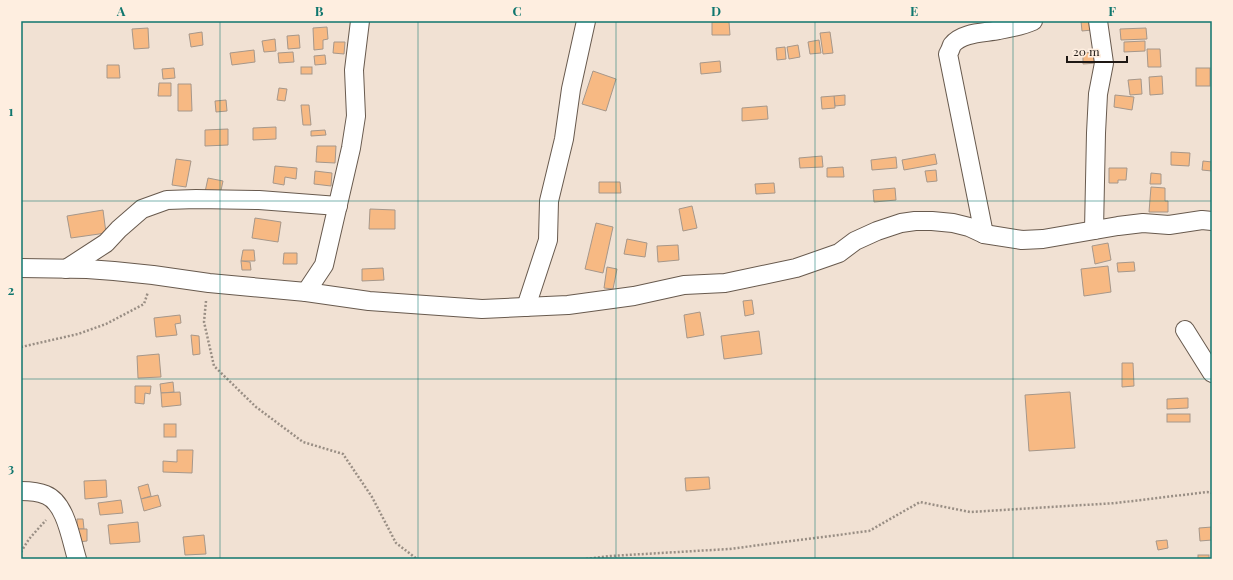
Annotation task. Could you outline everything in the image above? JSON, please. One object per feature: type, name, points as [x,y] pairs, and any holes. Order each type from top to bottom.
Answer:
[{"type":"street","points":[[306,292],[324,265],[351,148],[356,116],[354,70],[360,21]]},
{"type":"street","points":[[526,307],[548,240],[549,201],[564,139],[571,88],[586,21]]},
{"type":"street","points":[[984,234],[948,54],[953,44],[977,33],[997,31],[1024,25],[1032,21]]},
{"type":"street","points":[[1094,230],[1098,94],[1104,63],[1098,21]]},
{"type":"street","points":[[66,269],[106,243],[119,229],[142,209],[167,200],[259,200],[338,206]]},
{"type":"street","points":[[21,268],[87,269],[306,292],[369,301],[482,309],[568,305],[634,296],[684,285],[725,283],[796,268],[839,253],[855,241],[877,231],[901,223],[926,221],[953,223],[969,227],[984,234],[1022,240],[1043,239],[1142,223],[1169,226],[1202,220],[1212,221]]},
{"type":"street","points":[[1185,330],[1212,373]]},
{"type":"street","points":[[21,491],[47,495],[56,502],[64,515],[76,559]]},
{"type":"path","points":[[21,347],[78,334],[106,324],[144,304],[153,275]]},
{"type":"path","points":[[209,283],[204,322],[214,366],[256,407],[304,442],[343,454],[372,498],[396,543],[417,559]]},
{"type":"path","points":[[586,559],[610,556],[729,550],[869,531],[920,502],[970,512],[1116,503],[1207,492],[1212,494]]},
{"type":"path","points":[[21,552],[49,517],[60,509]]},
{"type":"building","points":[[1081,21],[1091,21],[1092,30],[1082,31]]},
{"type":"building","points":[[712,22],[729,22],[730,35],[712,35]]},
{"type":"building","points":[[327,27],[328,39],[323,40],[323,49],[314,50],[313,28]]},
{"type":"building","points":[[148,28],[149,48],[134,49],[132,29]]},
{"type":"building","points":[[1146,28],[1147,39],[1121,40],[1120,29]]},
{"type":"building","points":[[202,32],[203,45],[191,47],[189,34]]},
{"type":"building","points":[[830,32],[833,53],[823,54],[820,33]]},
{"type":"building","points":[[299,35],[300,48],[288,49],[287,36]]},
{"type":"building","points":[[275,39],[276,51],[264,52],[262,41]]},
{"type":"building","points":[[819,40],[821,53],[810,54],[808,42]]},
{"type":"building","points":[[1145,41],[1145,51],[1124,52],[1124,42]]},
{"type":"building","points":[[334,42],[345,42],[344,54],[333,53]]},
{"type":"building","points":[[798,45],[800,57],[789,59],[787,47]]},
{"type":"building","points":[[785,47],[786,59],[777,60],[776,48]]},
{"type":"building","points":[[1147,49],[1160,49],[1161,67],[1148,67]]},
{"type":"building","points":[[254,50],[255,62],[232,65],[230,53]]},
{"type":"building","points":[[293,52],[294,62],[279,63],[278,53]]},
{"type":"building","points":[[1097,52],[1097,63],[1083,64],[1083,53]]},
{"type":"building","points":[[325,55],[326,64],[315,65],[314,56]]},
{"type":"building","points":[[720,61],[721,72],[701,74],[700,63]]},
{"type":"building","points":[[107,65],[119,65],[120,78],[107,78]]},
{"type":"building","points":[[301,67],[312,67],[312,74],[301,74]]},
{"type":"building","points":[[174,68],[175,78],[163,79],[162,69]]},
{"type":"building","points":[[1196,68],[1210,68],[1210,86],[1196,86]]},
{"type":"building","points":[[593,71],[616,79],[606,111],[582,104]]},
{"type":"building","points":[[1162,76],[1163,94],[1150,95],[1149,77]]},
{"type":"building","points":[[1141,79],[1142,94],[1130,95],[1128,80]]},
{"type":"building","points":[[159,83],[171,83],[171,96],[158,96]]},
{"type":"building","points":[[178,84],[191,84],[192,111],[178,111]]},
{"type":"building","points":[[279,88],[287,89],[285,101],[277,100]]},
{"type":"building","points":[[845,95],[845,105],[835,106],[834,96]]},
{"type":"building","points":[[1115,95],[1134,97],[1132,110],[1114,107]]},
{"type":"building","points":[[834,96],[835,108],[822,109],[821,97]]},
{"type":"building","points":[[226,100],[227,111],[216,112],[215,101]]},
{"type":"building","points":[[301,105],[309,105],[311,125],[303,125]]},
{"type":"building","points":[[767,106],[768,119],[742,121],[742,108]]},
{"type":"building","points":[[276,127],[276,139],[253,140],[253,128]]},
{"type":"building","points":[[228,129],[228,145],[205,146],[205,130]]},
{"type":"building","points":[[325,130],[326,135],[311,136],[311,131]]},
{"type":"building","points":[[317,146],[336,146],[335,163],[316,162]]},
{"type":"building","points":[[1171,152],[1190,153],[1189,166],[1171,165]]},
{"type":"building","points":[[935,154],[937,164],[904,170],[902,160]]},
{"type":"building","points":[[822,156],[823,167],[800,168],[799,158]]},
{"type":"building","points":[[896,157],[897,168],[872,170],[871,160]]},
{"type":"building","points":[[176,159],[191,161],[186,187],[172,185]]},
{"type":"building","points":[[1203,161],[1212,162],[1212,171],[1202,170]]},
{"type":"building","points":[[275,166],[297,168],[296,179],[285,177],[284,185],[273,183]]},
{"type":"building","points":[[843,167],[844,177],[827,177],[827,168]]},
{"type":"building","points":[[1109,168],[1127,168],[1126,180],[1118,180],[1118,183],[1109,183]]},
{"type":"building","points":[[936,170],[937,181],[927,182],[925,171]]},
{"type":"building","points":[[315,171],[332,173],[331,186],[314,184]]},
{"type":"building","points":[[1151,173],[1161,174],[1161,184],[1150,184]]},
{"type":"building","points":[[208,178],[223,181],[220,195],[205,192]]},
{"type":"building","points":[[599,182],[620,182],[621,193],[599,193]]},
{"type":"building","points":[[774,183],[775,193],[756,194],[755,184]]},
{"type":"building","points":[[1151,187],[1165,188],[1165,201],[1168,201],[1168,212],[1149,212]]},
{"type":"building","points":[[895,188],[896,200],[874,202],[873,190]]},
{"type":"building","points":[[692,206],[697,228],[683,231],[679,209]]},
{"type":"building","points":[[370,209],[395,210],[395,229],[369,229]]},
{"type":"building","points":[[103,210],[106,233],[71,238],[67,216]]},
{"type":"building","points":[[255,218],[281,222],[278,242],[252,238]]},
{"type":"building","points":[[596,223],[613,227],[603,273],[585,269]]},
{"type":"building","points":[[627,239],[647,243],[645,257],[624,254]]},
{"type":"building","points":[[1108,243],[1111,260],[1095,264],[1092,246]]},
{"type":"building","points":[[678,245],[679,260],[658,262],[657,246]]},
{"type":"building","points":[[243,250],[254,250],[255,261],[241,261]]},
{"type":"building","points":[[284,253],[297,253],[297,264],[283,264]]},
{"type":"building","points":[[241,261],[250,262],[251,270],[242,270]]},
{"type":"building","points":[[1134,262],[1135,271],[1118,272],[1117,263]]},
{"type":"building","points":[[1108,266],[1111,292],[1084,296],[1081,269]]},
{"type":"building","points":[[607,267],[617,269],[613,289],[604,288]]},
{"type":"building","points":[[383,268],[384,280],[362,281],[362,269]]},
{"type":"building","points":[[752,300],[754,314],[745,316],[743,301]]},
{"type":"building","points":[[700,312],[704,335],[687,338],[684,315]]},
{"type":"building","points":[[180,315],[181,323],[175,324],[177,335],[156,337],[154,318]]},
{"type":"building","points":[[759,331],[762,354],[724,359],[721,336]]},
{"type":"building","points":[[191,335],[199,336],[200,354],[193,355]]},
{"type":"building","points":[[159,354],[161,377],[138,378],[137,356]]},
{"type":"building","points":[[1122,363],[1133,363],[1134,386],[1122,387]]},
{"type":"building","points":[[173,382],[174,392],[161,393],[160,384]]},
{"type":"building","points":[[135,386],[151,386],[150,394],[145,393],[144,404],[135,403]]},
{"type":"building","points":[[180,392],[181,405],[162,407],[161,393]]},
{"type":"building","points":[[1070,392],[1075,448],[1029,451],[1025,395]]},
{"type":"building","points":[[1188,398],[1188,408],[1167,409],[1167,399]]},
{"type":"building","points":[[1167,414],[1190,414],[1190,422],[1167,422]]},
{"type":"building","points":[[164,424],[176,424],[176,437],[164,437]]},
{"type":"building","points":[[177,450],[193,450],[192,473],[163,472],[163,461],[177,462]]},
{"type":"building","points":[[709,477],[710,489],[686,491],[685,478]]},
{"type":"building","points":[[106,480],[107,497],[85,499],[84,481]]},
{"type":"building","points":[[148,484],[151,496],[141,499],[138,487]]},
{"type":"building","points":[[158,495],[161,506],[144,511],[141,499]]},
{"type":"building","points":[[121,500],[123,513],[100,515],[98,503]]},
{"type":"building","points":[[77,519],[83,519],[84,529],[77,529]]},
{"type":"building","points":[[138,522],[140,542],[110,544],[108,525]]},
{"type":"building","points":[[1212,527],[1212,540],[1200,541],[1199,528]]},
{"type":"building","points":[[77,529],[87,529],[87,541],[78,542]]},
{"type":"building","points":[[204,535],[206,554],[185,555],[183,537]]},
{"type":"building","points":[[1167,540],[1168,548],[1158,550],[1156,541]]},
{"type":"building","points":[[1198,555],[1209,555],[1209,559],[1198,559]]}]
